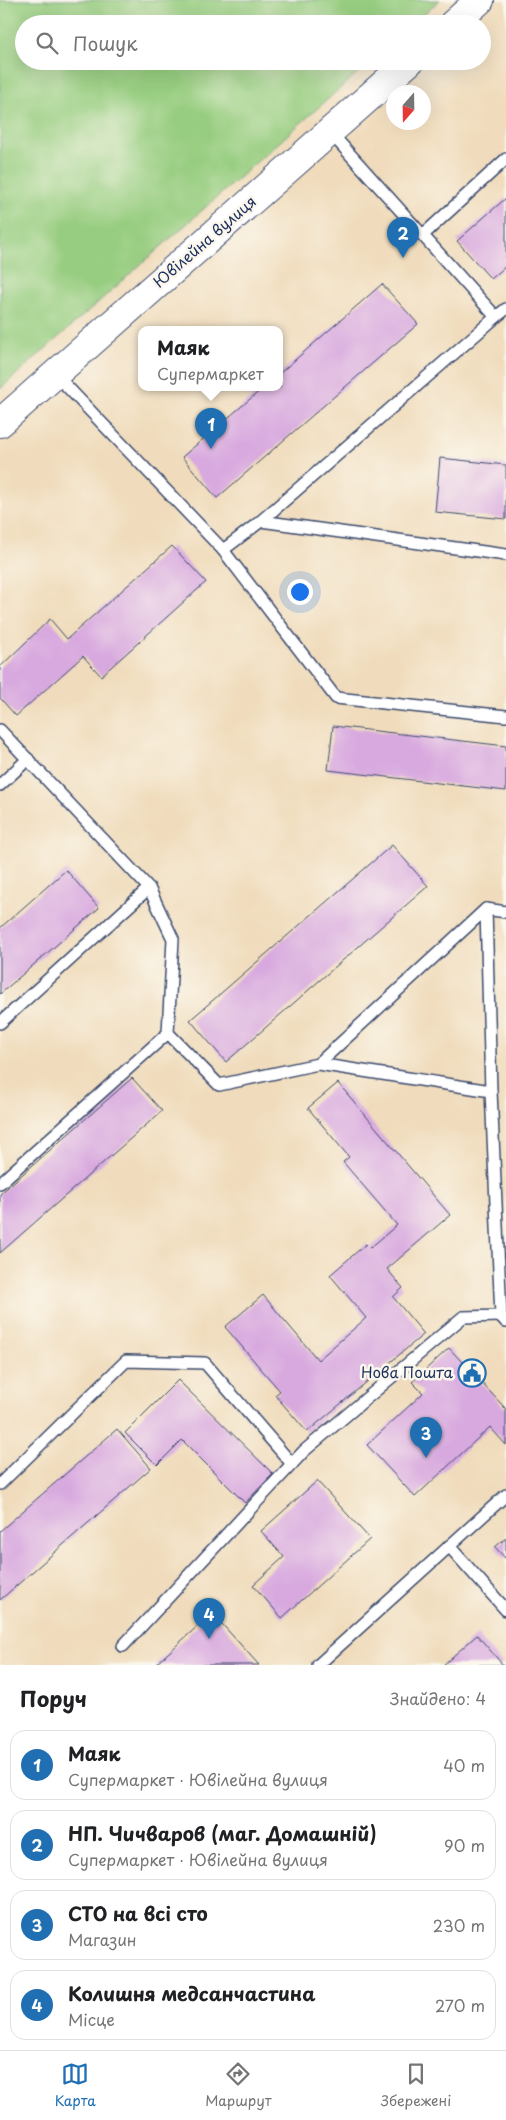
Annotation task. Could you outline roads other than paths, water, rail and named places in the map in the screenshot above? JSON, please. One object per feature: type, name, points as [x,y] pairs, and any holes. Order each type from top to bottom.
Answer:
[{"type":"street","points":[[463,15],[480,0]]},
{"type":"street","name":"Ювілейна вулиця","points":[[0,423],[400,70]]},
{"type":"lane","points":[[330,132],[496,318]]},
{"type":"lane","points":[[423,235],[506,159]]},
{"type":"lane","points":[[223,550],[261,521],[506,309]]},
{"type":"lane","points":[[56,375],[223,550],[336,698],[506,716]]},
{"type":"lane","points":[[261,521],[506,555]]},
{"type":"lane","points":[[0,730],[149,888],[173,939],[168,1033],[0,1183]]},
{"type":"lane","points":[[0,785],[28,759]]},
{"type":"lane","points":[[0,1023],[149,888]]},
{"type":"lane","points":[[318,1064],[486,909]]},
{"type":"lane","points":[[486,909],[506,912]]},
{"type":"lane","points":[[123,1646],[304,1451],[463,1317],[504,1316],[491,1091],[486,909]]},
{"type":"lane","points":[[168,1033],[219,1084],[318,1064],[491,1091]]},
{"type":"lane","points":[[0,1484],[126,1361],[205,1363],[292,1464]]},
{"type":"lane","points":[[318,1665],[506,1495]]},
{"type":"lane","points":[[449,1546],[506,1610]]},
{"type":"place","name":"НП. Чичваров (маг. Домашній)","points":[[403,258]]},
{"type":"place","name":"Маяк","points":[[211,449]]},
{"type":"place","name":"Нова Пошта","points":[[472,1373]]},
{"type":"place","name":"СТО на всі сто","points":[[426,1458]]},
{"type":"place","name":"Колишня медсанчастина","points":[[209,1639]]}]
